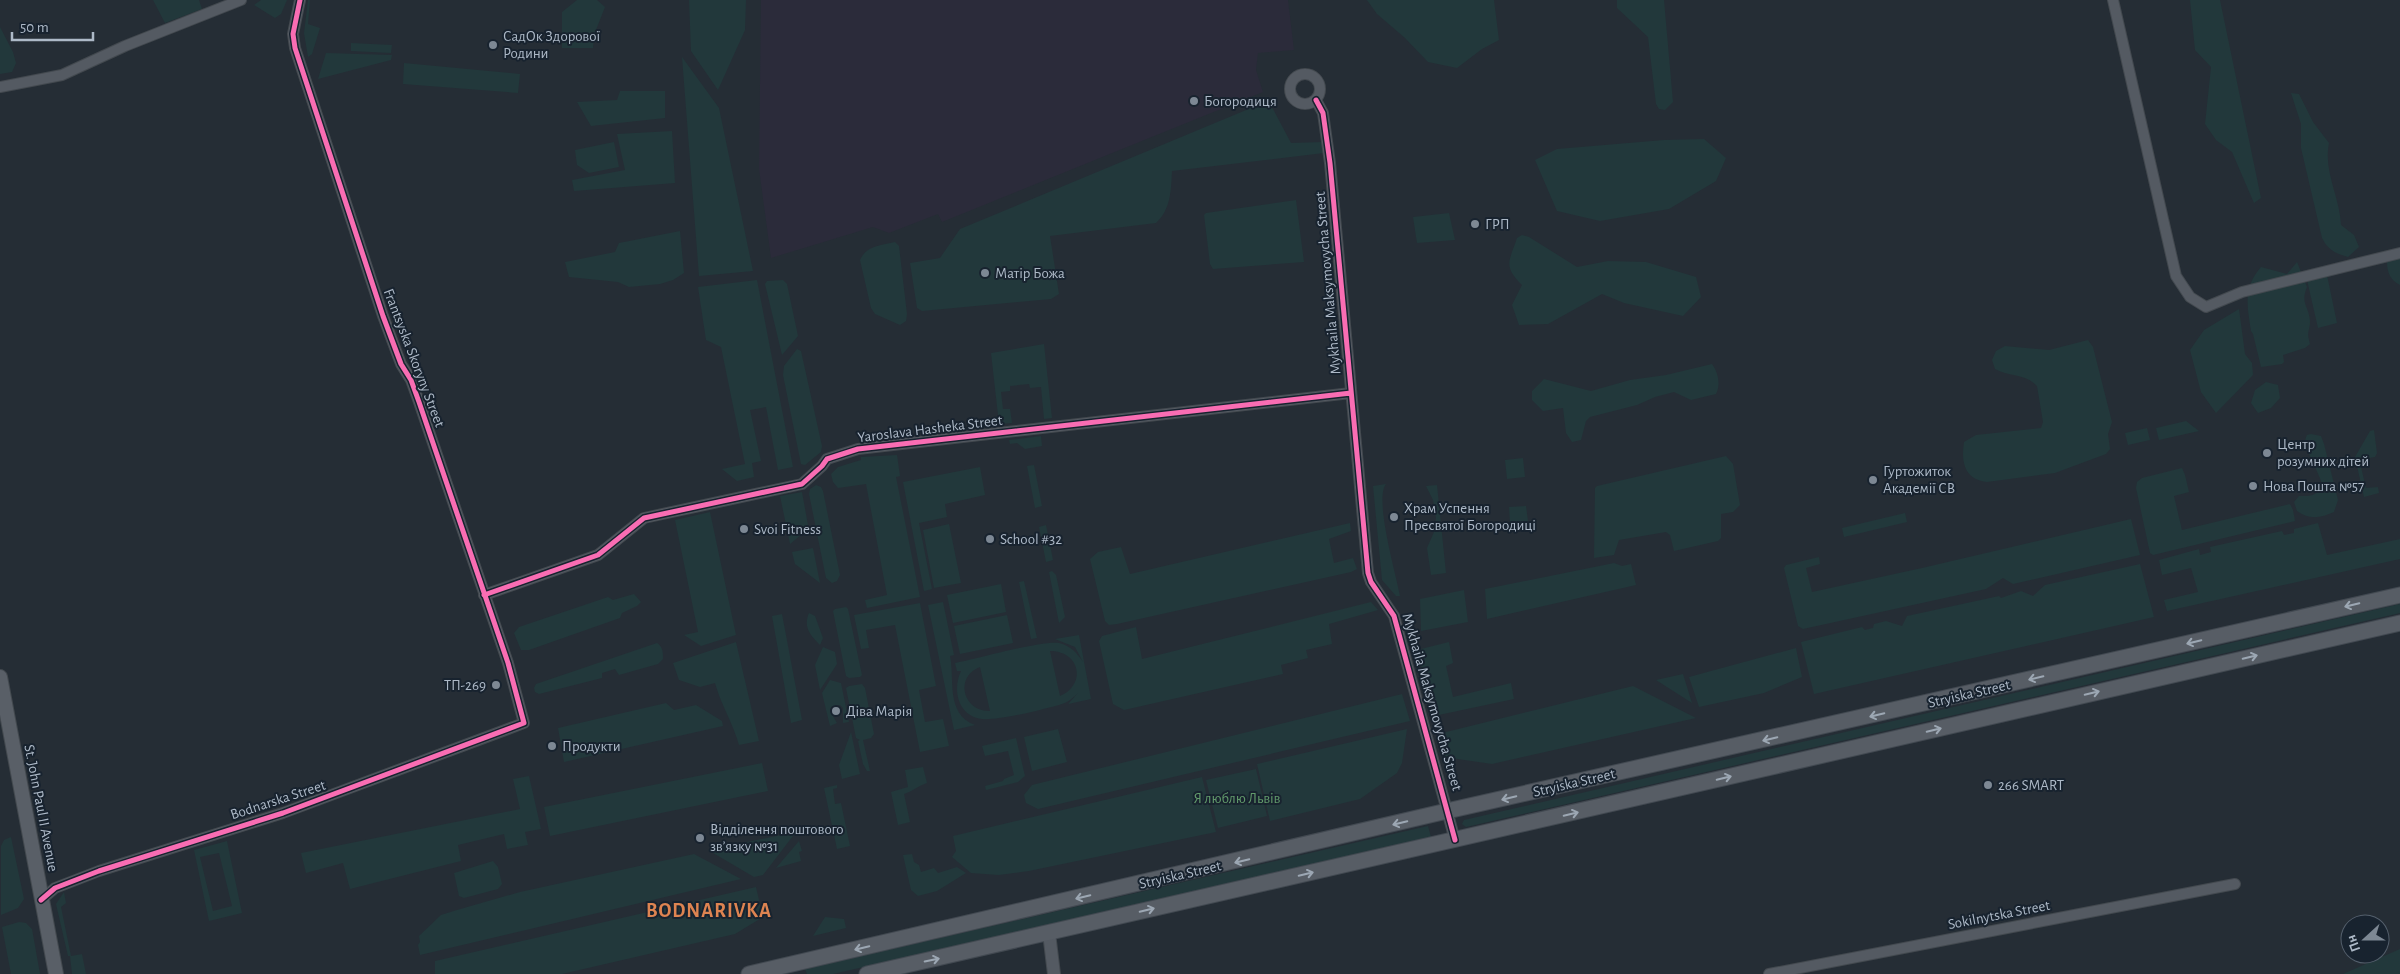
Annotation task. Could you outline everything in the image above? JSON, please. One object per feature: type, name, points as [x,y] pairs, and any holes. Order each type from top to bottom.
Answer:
[{"type":"main road","name":"Stryiska Street","points":[[749,974],[1447,811],[2400,595]]},
{"type":"main road","name":"Stryiska Street","points":[[867,974],[2400,623]]},
{"type":"main road","name":"St. John Paul II Avenue","points":[[0,678],[56,974]]},
{"type":"street","points":[[0,87],[62,76],[125,46],[241,0]]},
{"type":"street","name":"Frantsyska Skoryny Street","points":[[300,0],[293,34],[295,48],[384,316],[401,364],[411,380],[419,402],[508,663],[524,723]]},
{"type":"street","points":[[2113,0],[2176,276],[2190,297],[2206,307],[2242,292],[2400,254]]},
{"type":"street","name":"Mykhaila Maksymovycha Street","points":[[1316,100],[1323,113],[1330,163],[1368,573],[1370,582],[1394,616],[1455,840]]},
{"type":"street","name":"Yaroslava Hasheka Street","points":[[484,595],[598,555],[644,518],[802,484],[827,459],[858,449],[1351,393]]},
{"type":"street","name":"Bodnarska Street","points":[[42,900],[55,888],[99,870],[283,813],[524,723]]},
{"type":"street","name":"Sokilnytska Street","points":[[1769,974],[2235,884]]},
{"type":"street","points":[[1049,933],[1054,974]]},
{"type":"shaded area","points":[[761,0],[1288,0],[1294,50],[1258,53],[1256,70],[1263,92],[942,222],[938,214],[889,233],[873,227],[771,258],[759,169]]},
{"type":"green space","points":[[153,0],[199,0],[202,9],[165,23]]},
{"type":"green space","points":[[261,0],[287,0],[281,14],[275,18],[254,5]]},
{"type":"green space","points":[[308,0],[310,0],[308,24],[320,28],[312,54],[308,57],[304,33]]},
{"type":"green space","points":[[577,0],[597,0],[605,7],[594,35],[593,48],[562,48],[562,12]]},
{"type":"green space","points":[[689,0],[746,0],[745,30],[718,90],[691,51]]},
{"type":"green space","points":[[1367,0],[1494,0],[1499,40],[1482,49],[1457,68],[1428,62],[1405,38],[1377,14]]},
{"type":"green space","points":[[1617,0],[1664,0],[1673,102],[1665,110],[1659,109],[1656,104],[1648,37],[1617,8]]},
{"type":"green space","points":[[2190,0],[2220,0],[2261,198],[2254,203],[2232,152],[2216,140],[2205,124],[2211,67],[2195,50]]},
{"type":"green space","points":[[0,27],[13,52],[16,63],[12,72],[0,74]]},
{"type":"green space","points":[[351,43],[392,45],[391,53],[351,51]]},
{"type":"green space","points":[[326,53],[392,55],[391,60],[318,79]]},
{"type":"green space","points":[[682,57],[719,108],[753,271],[699,276]]},
{"type":"green space","points":[[404,63],[520,74],[518,93],[403,84]]},
{"type":"green space","points":[[620,91],[665,91],[665,118],[591,126],[577,102],[617,100]]},
{"type":"green space","points":[[2291,93],[2299,94],[2313,122],[2329,143],[2328,164],[2341,225],[2354,235],[2359,247],[2348,257],[2332,251],[2322,238],[2301,148],[2301,124]]},
{"type":"green space","points":[[1263,103],[1273,109],[1291,143],[1323,142],[1324,153],[1172,171],[1170,192],[1165,212],[1156,223],[1050,236],[1059,294],[1051,299],[922,311],[917,308],[910,263],[940,258],[960,229]]},
{"type":"green space","points":[[672,131],[675,183],[574,191],[572,180],[625,170],[617,134]]},
{"type":"green space","points":[[1704,139],[1726,158],[1716,181],[1669,209],[1600,221],[1557,211],[1535,160],[1557,149],[1664,140]]},
{"type":"green space","points":[[614,142],[619,167],[589,173],[577,165],[575,150]]},
{"type":"green space","points":[[1296,200],[1304,262],[1213,269],[1210,264],[1204,215],[1206,213]]},
{"type":"green space","points":[[1449,213],[1455,240],[1417,243],[1413,217]]},
{"type":"green space","points":[[680,231],[684,273],[673,280],[660,284],[629,287],[618,282],[569,277],[565,262],[615,252],[619,243]]},
{"type":"green space","points":[[1522,235],[1529,237],[1577,267],[1608,261],[1646,262],[1696,277],[1701,297],[1683,316],[1624,303],[1602,294],[1548,324],[1519,325],[1512,305],[1522,285],[1512,273],[1509,263],[1517,238]]},
{"type":"green space","points":[[895,242],[899,246],[907,314],[906,321],[900,325],[875,314],[871,308],[860,260],[870,249]]},
{"type":"green space","points":[[2400,251],[2400,285],[2390,275],[2387,262]]},
{"type":"green space","points":[[2297,262],[2307,287],[2304,297],[2310,321],[2308,333],[2310,344],[2305,348],[2283,355],[2284,362],[2282,364],[2261,367],[2248,313],[2248,297],[2251,282],[2261,267],[2287,274]]},
{"type":"green space","points":[[2327,275],[2337,323],[2318,328],[2307,280]]},
{"type":"green space","points":[[757,280],[793,467],[778,470],[766,407],[750,410],[761,461],[752,463],[754,477],[737,481],[722,469],[745,464],[721,347],[706,340],[698,287]]},
{"type":"green space","points":[[783,280],[787,284],[798,336],[782,355],[765,284],[767,281]]},
{"type":"green space","points":[[2239,309],[2245,354],[2252,363],[2253,375],[2216,413],[2201,392],[2190,350],[2204,330]]},
{"type":"green space","points":[[2088,340],[2093,347],[2112,422],[2108,434],[2110,449],[2106,454],[2055,473],[1987,482],[1973,477],[1964,463],[1964,442],[1976,435],[2041,428],[2043,422],[2037,386],[2027,379],[1995,369],[1992,360],[1996,351],[2005,346],[2049,350]]},
{"type":"green space","points":[[1044,344],[1052,418],[1044,419],[1041,387],[1030,388],[1029,384],[1010,386],[1010,391],[1001,392],[1003,409],[1010,409],[1012,423],[999,424],[991,353]]},
{"type":"green space","points":[[797,349],[801,351],[822,446],[821,452],[805,465],[801,464],[783,375],[784,366]]},
{"type":"green space","points":[[1712,364],[1718,379],[1716,394],[1691,400],[1674,392],[1655,397],[1637,405],[1590,417],[1586,421],[1581,440],[1572,442],[1566,433],[1563,408],[1543,411],[1532,400],[1532,391],[1544,379],[1591,391],[1630,380],[1666,375]]},
{"type":"green space","points":[[2266,382],[2278,385],[2280,398],[2271,408],[2258,413],[2251,403],[2255,390]]},
{"type":"green space","points":[[2186,421],[2199,431],[2159,440],[2156,428]]},
{"type":"green space","points":[[2147,428],[2150,440],[2128,445],[2125,433]]},
{"type":"green space","points":[[2374,430],[2377,453],[2375,457],[2363,459],[2361,467],[2366,488],[2378,487],[2379,493],[2364,497],[2355,457],[2370,431]]},
{"type":"green space","points":[[2307,435],[2321,436],[2338,500],[2334,512],[2315,517],[2306,516],[2297,511],[2294,502],[2299,496],[2315,494],[2322,485],[2306,445]]},
{"type":"green space","points":[[1041,436],[1042,446],[1025,449],[1017,443],[1010,444],[1009,440]]},
{"type":"green space","points":[[897,455],[900,476],[896,477],[920,597],[867,608],[865,600],[887,595],[866,484],[838,488],[833,482],[831,474],[838,467],[861,460],[861,457]]},
{"type":"green space","points":[[1726,456],[1733,464],[1740,505],[1733,512],[1721,514],[1721,538],[1718,541],[1674,551],[1670,535],[1666,532],[1619,540],[1614,555],[1594,558],[1595,488],[1597,486]]},
{"type":"green space","points":[[1523,458],[1525,477],[1507,479],[1505,460]]},
{"type":"green space","points":[[1034,465],[1042,506],[1035,508],[1027,466]]},
{"type":"green space","points":[[980,467],[985,495],[945,504],[947,517],[919,523],[932,589],[924,591],[903,482]]},
{"type":"green space","points":[[2182,468],[2189,492],[2174,496],[2182,530],[2290,504],[2295,521],[2153,555],[2150,553],[2136,488],[2137,482],[2142,478]]},
{"type":"green space","points":[[1386,484],[1383,492],[1384,520],[1400,596],[1396,596],[1382,580],[1373,486]]},
{"type":"green space","points":[[816,485],[821,487],[823,491],[840,575],[837,581],[832,583],[826,578],[809,494],[810,489]]},
{"type":"green space","points":[[1437,485],[1446,573],[1431,575],[1427,548],[1434,532],[1436,518],[1433,500],[1426,486]]},
{"type":"green space","points":[[802,492],[808,525],[801,535],[790,544],[780,496]]},
{"type":"green space","points":[[1526,506],[1528,521],[1510,522],[1509,507]]},
{"type":"green space","points":[[710,512],[736,635],[701,646],[684,635],[698,632],[675,520]]},
{"type":"green space","points":[[1905,513],[1907,522],[1844,537],[1842,528]]},
{"type":"green space","points":[[2131,519],[2140,555],[2013,584],[2003,578],[1986,589],[1803,629],[1798,626],[1784,568],[1786,565],[1819,557],[1820,564],[1806,568],[1812,592]]},
{"type":"green space","points":[[1350,523],[1351,531],[1329,539],[1334,563],[1353,558],[1357,569],[1351,572],[1117,624],[1109,625],[1105,621],[1090,559],[1098,552],[1121,547],[1130,574]]},
{"type":"green space","points":[[2318,523],[2327,555],[2400,539],[2400,559],[2167,611],[2164,600],[2198,592],[2191,568],[2162,575],[2159,560],[2199,549],[2200,555],[2211,552],[2210,547],[2282,531],[2284,535],[2294,533],[2294,529]]},
{"type":"green space","points":[[949,524],[961,583],[934,588],[923,530]]},
{"type":"green space","points":[[1046,525],[1053,560],[1046,562],[1039,527]]},
{"type":"green space","points":[[813,548],[820,583],[795,564],[792,552]]},
{"type":"green space","points":[[1614,563],[1622,566],[1631,564],[1636,585],[1487,619],[1485,589]]},
{"type":"green space","points":[[2140,564],[2154,617],[1814,694],[1801,642],[1862,627],[1865,630],[1873,628],[1874,624],[1886,621],[1902,626],[1907,616],[1999,596],[2001,598],[2021,591],[2033,596],[2045,585]]},
{"type":"green space","points":[[1052,571],[1056,575],[1065,617],[1059,623],[1049,572]]},
{"type":"green space","points":[[1024,581],[1037,638],[1031,639],[1019,582]]},
{"type":"green space","points":[[1001,584],[1006,612],[953,623],[947,595]]},
{"type":"green space","points":[[1464,590],[1468,622],[1421,631],[1420,599]]},
{"type":"green space","points":[[634,594],[641,602],[622,613],[620,618],[529,650],[521,650],[514,633],[519,627],[608,597],[613,600]]},
{"type":"green space","points":[[943,602],[954,655],[950,656],[955,704],[959,713],[975,725],[954,730],[928,605]]},
{"type":"green space","points":[[1371,602],[1378,610],[1329,624],[1332,644],[1306,650],[1308,658],[1281,665],[1283,674],[1124,710],[1113,704],[1099,641],[1102,636],[1136,627],[1142,659]]},
{"type":"green space","points":[[920,603],[936,686],[919,690],[925,722],[943,719],[949,746],[920,752],[895,625],[866,630],[869,648],[861,649],[854,615]]},
{"type":"green space","points":[[2400,604],[2400,613],[1466,827],[1462,824],[1464,820]]},
{"type":"green space","points":[[846,607],[862,675],[860,677],[849,678],[846,676],[833,611]]},
{"type":"green space","points":[[809,613],[815,616],[823,638],[820,645],[808,630],[807,618]]},
{"type":"green space","points":[[782,614],[802,720],[791,723],[772,616]]},
{"type":"green space","points":[[1007,615],[1013,643],[960,654],[954,626]]},
{"type":"green space","points":[[1079,635],[1091,699],[1068,704],[1078,693],[1062,704],[1045,709],[989,719],[974,717],[962,708],[957,694],[958,678],[961,671],[957,671],[955,663],[1024,647],[1051,643],[1067,646],[1083,662],[1075,647],[1055,639]],"holes":[[[1050,651],[1060,652],[1068,656],[1076,669],[1077,676],[1074,684],[1069,691],[1060,696]],[[980,667],[990,711],[980,710],[973,706],[965,693],[967,678]]]},
{"type":"green space","points":[[736,642],[759,741],[739,745],[715,683],[700,687],[679,680],[673,663]]},
{"type":"green space","points":[[1449,642],[1453,663],[1446,666],[1453,697],[1511,683],[1514,699],[1434,716],[1417,650]]},
{"type":"green space","points":[[657,643],[662,648],[663,654],[663,659],[658,664],[619,675],[615,669],[602,673],[602,678],[539,694],[535,692],[536,684]]},
{"type":"green space","points":[[823,647],[835,652],[837,664],[820,690],[815,665]]},
{"type":"green space","points":[[1796,648],[1802,677],[1764,693],[1699,707],[1689,677]]},
{"type":"green space","points":[[1683,674],[1692,703],[1656,680]]},
{"type":"green space","points":[[830,680],[841,683],[849,722],[843,723],[843,708],[840,705],[831,707],[830,711],[837,723],[830,726],[822,693]]},
{"type":"green space","points":[[862,684],[865,688],[874,734],[871,738],[863,740],[870,771],[867,771],[863,764],[858,741],[860,740],[856,738],[846,688]]},
{"type":"green space","points":[[1633,686],[1696,718],[1492,764],[1444,757],[1438,734]]},
{"type":"green space","points":[[1402,694],[1410,721],[1038,809],[1026,803],[1024,795],[1032,785]]},
{"type":"green space","points":[[666,703],[674,710],[696,705],[722,721],[723,726],[564,762],[558,728]]},
{"type":"green space","points":[[1058,729],[1067,762],[1032,771],[1024,737]]},
{"type":"green space","points":[[1407,729],[1402,763],[1397,773],[1360,799],[1270,821],[1257,764]]},
{"type":"green space","points":[[851,732],[860,774],[842,779],[839,765]]},
{"type":"green space","points":[[1016,738],[1025,776],[1018,782],[986,790],[985,786],[1003,781],[1014,775],[1008,751],[985,756],[982,746]]},
{"type":"green space","points":[[762,763],[768,791],[550,836],[544,807]]},
{"type":"green space","points":[[923,767],[927,783],[904,794],[910,822],[898,825],[891,792],[908,787],[905,770]]},
{"type":"green space","name":"Я люблю Львів","points":[[1256,769],[1267,816],[1218,828],[1206,780]]},
{"type":"green space","points":[[529,776],[541,829],[525,832],[528,845],[507,849],[504,834],[458,845],[461,861],[350,889],[343,863],[306,873],[301,853],[520,809],[513,779]]},
{"type":"green space","points":[[1202,777],[1216,832],[1029,871],[999,875],[971,873],[952,857],[956,851],[953,836]]},
{"type":"green space","points":[[837,785],[837,788],[833,789],[835,804],[841,803],[850,846],[837,849],[824,788]]},
{"type":"green space","points":[[1428,826],[1431,837],[833,974],[807,974],[805,969]]},
{"type":"green space","points":[[796,832],[763,875],[754,877],[708,850]]},
{"type":"green space","points":[[11,837],[24,899],[18,908],[1,915],[1,846],[4,840]]},
{"type":"green space","points":[[227,841],[242,913],[209,921],[194,850]],"holes":[[[219,853],[232,906],[213,911],[200,857]]]},
{"type":"green space","points":[[799,841],[802,851],[799,852],[801,861],[776,868]]},
{"type":"green space","points":[[694,854],[741,879],[420,955],[419,936],[441,915],[520,892]]},
{"type":"green space","points":[[912,854],[914,862],[919,865],[921,872],[934,868],[938,873],[957,867],[966,873],[937,891],[918,896],[911,890],[903,855]]},
{"type":"green space","points":[[493,861],[498,867],[502,884],[498,889],[464,898],[459,896],[454,873]]},
{"type":"green space","points":[[756,887],[763,917],[735,934],[562,974],[435,974],[435,961]]},
{"type":"green space","points":[[64,892],[66,903],[61,907],[71,956],[82,954],[86,974],[72,974],[70,956],[68,956],[56,904]]},
{"type":"green space","points":[[825,917],[844,919],[846,928],[813,936]]},
{"type":"green space","points":[[19,922],[26,923],[32,929],[40,974],[11,974],[2,927]]},
{"type":"green space","points":[[2400,949],[2400,974],[2343,974],[2366,964],[2390,964],[2390,953]]},
{"type":"cycle path","points":[[41,900],[55,888],[99,871],[283,813],[524,723],[508,663],[419,402],[411,380],[401,364],[383,316],[295,48],[293,34],[300,0]]},
{"type":"cycle path","points":[[1316,100],[1323,113],[1330,163],[1368,573],[1371,582],[1394,616],[1455,840]]},
{"type":"cycle path","points":[[484,595],[598,555],[644,518],[802,484],[827,459],[858,449],[1351,393]]},
{"type":"place","name":"СадОк Здорової Родини","points":[[493,45]]},
{"type":"place","name":"Богородиця","points":[[1194,101]]},
{"type":"place","name":"ГРП","points":[[1475,224]]},
{"type":"place","name":"Матір Божа","points":[[985,273]]},
{"type":"place","name":"Центр розумних дітей","points":[[2267,453]]},
{"type":"place","name":"Гуртожиток Академії СВ","points":[[1873,480]]},
{"type":"place","name":"Нова Пошта №57","points":[[2253,486]]},
{"type":"place","name":"Храм Успення Пресвятої Богородиці","points":[[1394,517]]},
{"type":"place","name":"Svoi Fitness","points":[[744,529]]},
{"type":"place","name":"School #32","points":[[990,539]]},
{"type":"place","name":"ТП-269","points":[[496,685]]},
{"type":"place","name":"Діва Марія","points":[[836,711]]},
{"type":"place","name":"Продукти","points":[[552,746]]},
{"type":"place","name":"266 SMART","points":[[1988,785]]},
{"type":"place","name":"Відділення поштового зв’язку №31","points":[[700,838]]},
{"type":"district","name":"BODNARIVKA","points":[[709,911]]}]
